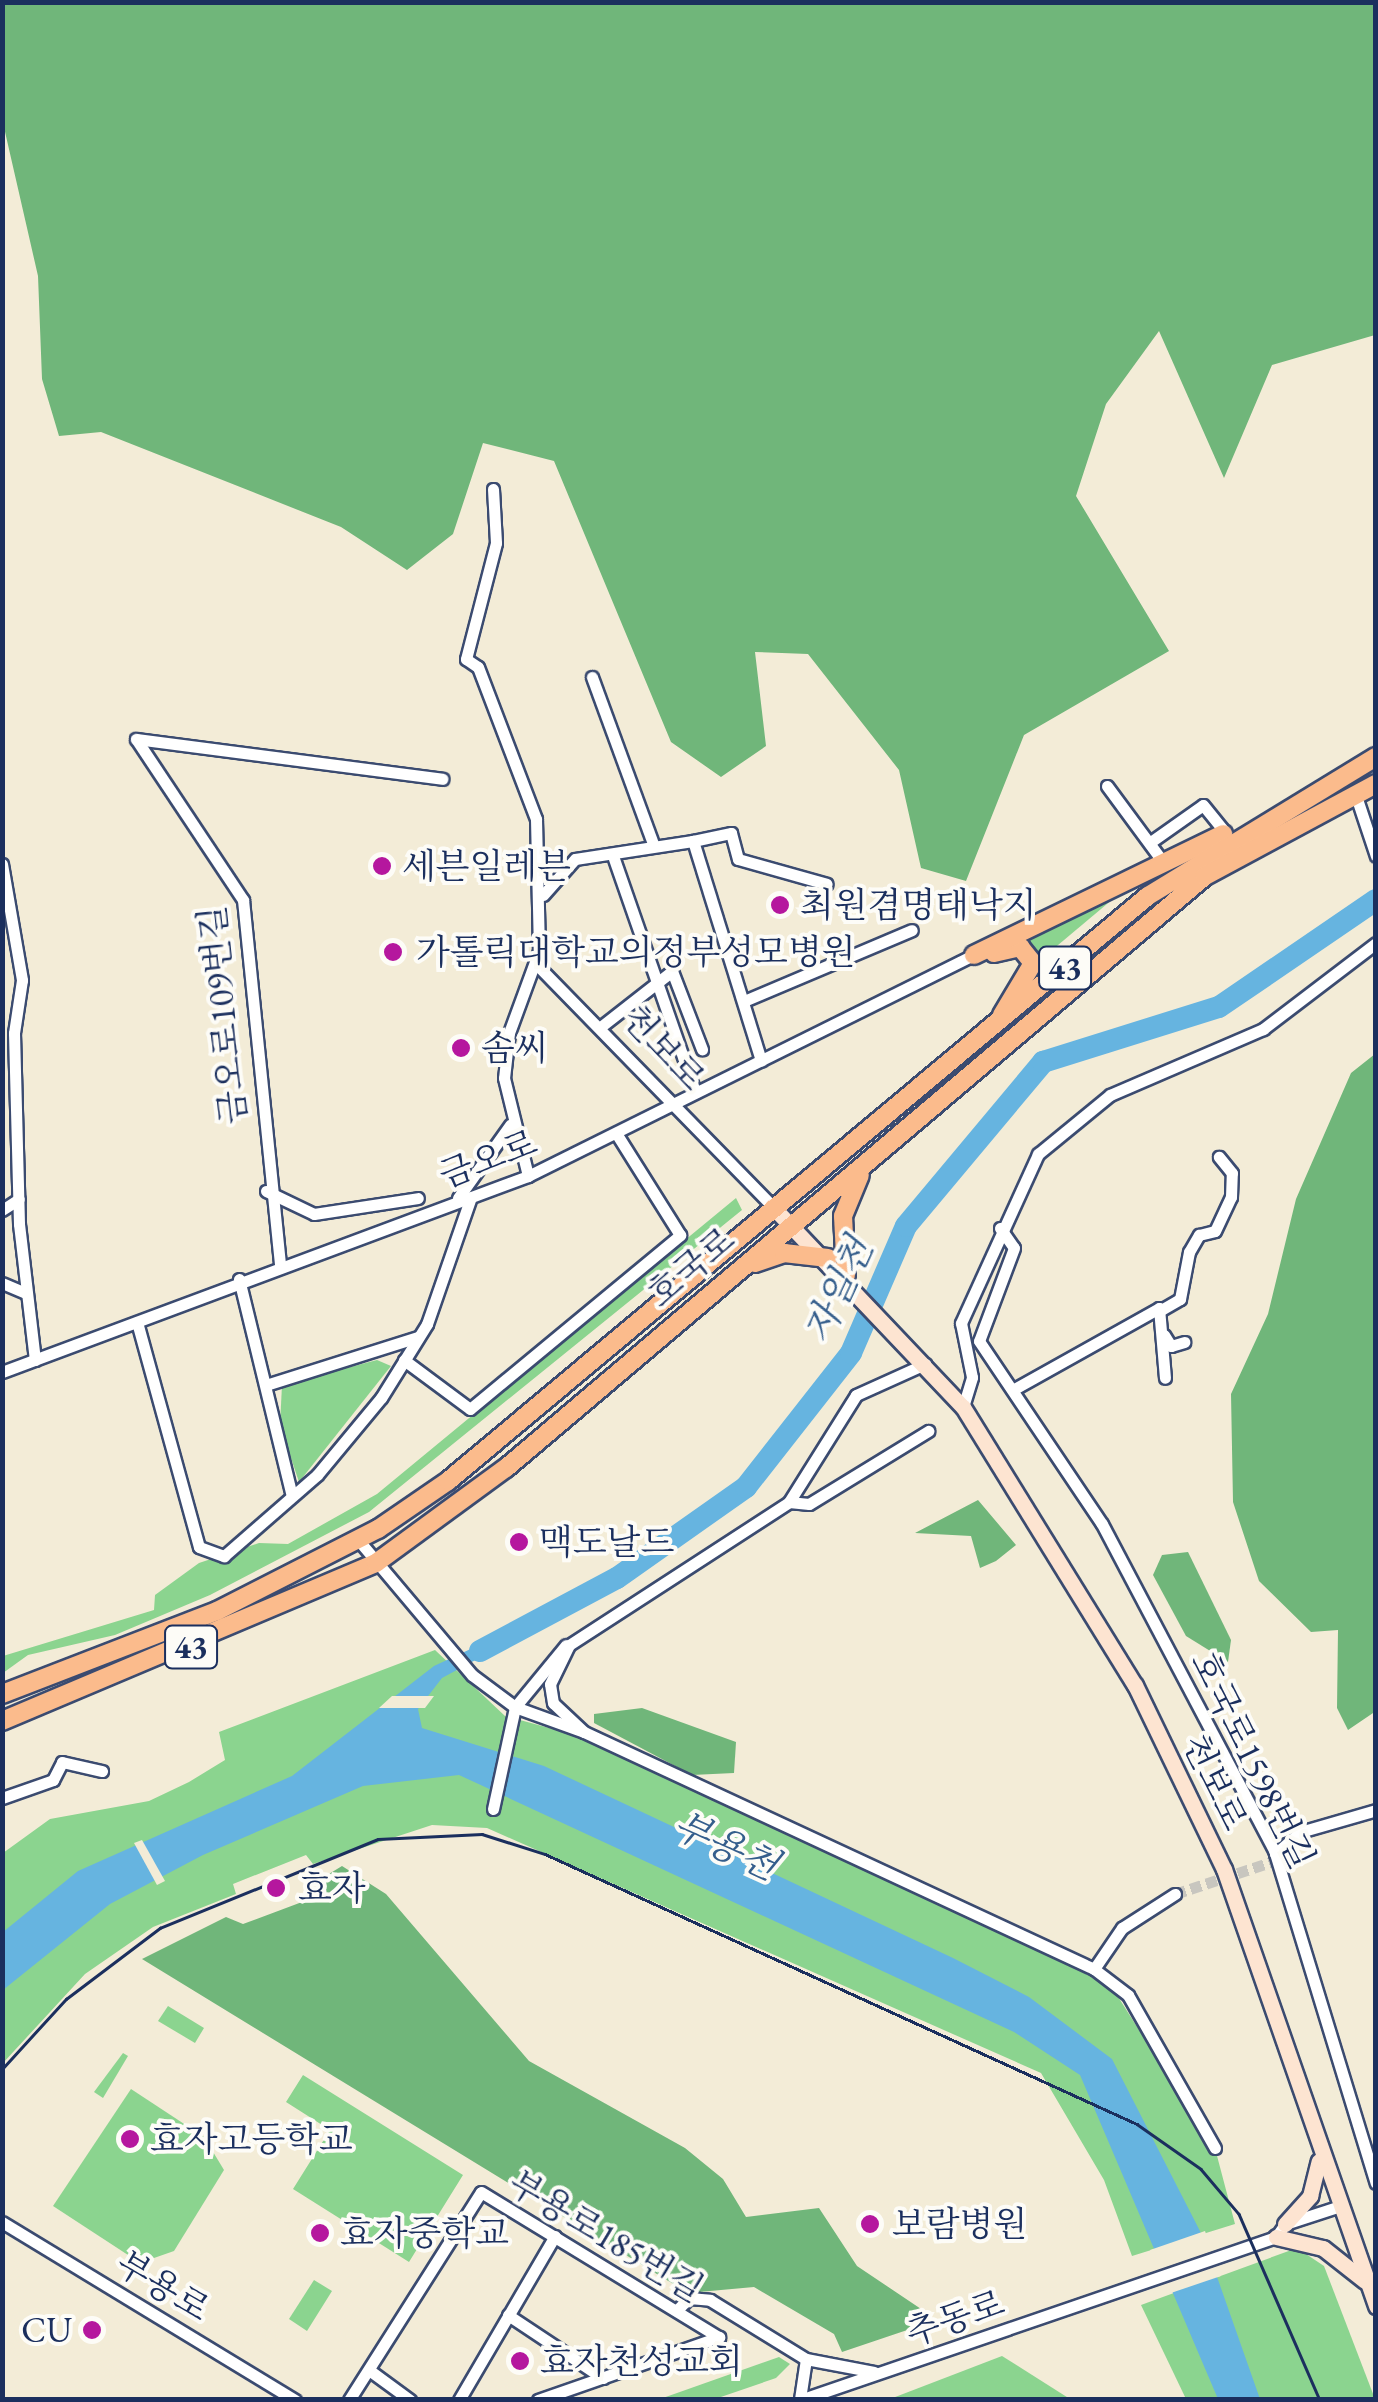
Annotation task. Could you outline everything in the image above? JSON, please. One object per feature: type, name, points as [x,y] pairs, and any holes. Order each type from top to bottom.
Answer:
[{"type":"main road","name":"호국로","points":[[2,1694],[217,1612],[360,1542],[448,1481],[772,1206],[992,1032],[1148,896],[1287,803],[1376,757]]},
{"type":"main road","name":"호국로","points":[[2,1721],[376,1564],[875,1158],[1205,876],[1354,792],[1376,784]]},
{"type":"main road","points":[[974,956],[1156,850],[1226,833],[1287,803]]},
{"type":"main road","points":[[974,956],[1016,947],[1032,959],[992,1032]]},
{"type":"main road","points":[[846,1275],[847,1195],[875,1158]]},
{"type":"main road","name":"천보로","points":[[772,1206],[846,1275],[963,1408],[1135,1685],[1224,1869],[1336,2207],[1376,2306]]},
{"type":"main road","points":[[732,1274],[784,1253],[828,1258]]},
{"type":"main road","points":[[426,1527],[420,1512],[448,1481]]},
{"type":"main road","points":[[1319,2157],[1310,2196],[1280,2230],[1322,2248],[1365,2281]]},
{"type":"street","points":[[493,489],[496,544],[466,659],[530,801],[542,896],[537,964],[506,1044],[510,1125],[528,1176]]},
{"type":"street","points":[[592,676],[654,846]]},
{"type":"street","name":"금오로109번길","points":[[280,1264],[266,1191],[243,900],[136,739],[442,780]]},
{"type":"street","points":[[1107,786],[1156,850],[1203,805],[1226,833]]},
{"type":"street","points":[[1354,792],[1376,856]]},
{"type":"street","points":[[542,896],[574,858],[614,856],[731,833],[738,859],[827,884]]},
{"type":"street","points":[[694,841],[705,902],[720,913],[761,1061]]},
{"type":"street","points":[[614,856],[694,1092]]},
{"type":"street","points":[[2,864],[22,980],[14,1033],[20,1199],[25,1293],[36,1360]]},
{"type":"street","points":[[744,1001],[912,930]]},
{"type":"street","points":[[963,1408],[972,1377],[961,1323],[1000,1228],[1038,1154],[1084,1110],[1263,1030],[1376,943]]},
{"type":"street","name":"금오로","points":[[2,1372],[239,1279],[528,1176],[974,956]]},
{"type":"street","name":"천보로","points":[[537,964],[603,1025],[772,1206]]},
{"type":"street","points":[[603,1025],[654,979],[672,971],[702,1049]]},
{"type":"street","points":[[451,1204],[476,1183],[510,1125]]},
{"type":"street","points":[[404,1360],[470,1409],[680,1235],[616,1134]]},
{"type":"street","points":[[1016,1388],[1180,1299],[1189,1252],[1199,1234],[1215,1231],[1230,1197],[1232,1173],[1218,1157]]},
{"type":"street","points":[[266,1191],[314,1214],[418,1198]]},
{"type":"street","points":[[137,1322],[202,1552],[224,1556],[292,1496],[404,1360],[419,1337],[470,1197]]},
{"type":"street","points":[[2,1210],[20,1199]]},
{"type":"street","name":"호국로1598번길","points":[[1000,1228],[1014,1248],[979,1340],[1016,1388],[1102,1524],[1275,1854],[1376,2183]]},
{"type":"street","points":[[239,1279],[270,1384],[272,1436],[292,1496]]},
{"type":"street","points":[[2,1283],[25,1293]]},
{"type":"street","points":[[1161,1310],[1165,1378]]},
{"type":"street","points":[[1164,1335],[1171,1346],[1184,1342]]},
{"type":"street","points":[[270,1384],[419,1337]]},
{"type":"street","points":[[493,1809],[515,1707],[554,1653],[709,1562],[789,1502],[856,1395],[925,1364]]},
{"type":"street","points":[[789,1502],[809,1504],[928,1431]]},
{"type":"street","points":[[360,1542],[472,1675],[515,1707],[584,1732],[1094,1969],[1128,1995],[1215,2148]]},
{"type":"street","points":[[584,1732],[553,1703],[550,1684],[589,1629]]},
{"type":"street","points":[[2,1798],[53,1780],[62,1762],[102,1772]]},
{"type":"street","points":[[1275,1854],[1300,1832],[1376,1810]]},
{"type":"street","points":[[1094,1969],[1122,1928],[1175,1894]]},
{"type":"street","name":"부용로185번길","points":[[348,2400],[480,2192],[719,2337],[538,2400]]},
{"type":"street","points":[[1280,2230],[1336,2207]]},
{"type":"street","name":"부용로","points":[[2,2222],[295,2400]]},
{"type":"street","name":"추동로","points":[[800,2399],[1127,2288],[1280,2230]]},
{"type":"street","points":[[458,2400],[555,2236]]},
{"type":"street","points":[[677,2310],[689,2298],[734,2309],[806,2358],[878,2373]]},
{"type":"street","points":[[508,2315],[604,2378]]},
{"type":"street","points":[[800,2399],[806,2358]]},
{"type":"street","points":[[369,2370],[410,2400]]},
{"type":"green space","points":[[2,3],[1375,3],[1375,335],[1272,365],[1224,478],[1159,331],[1106,404],[1076,496],[1169,651],[1024,735],[966,881],[921,868],[899,770],[808,654],[755,652],[766,746],[721,777],[671,742],[554,461],[483,443],[453,534],[407,570],[341,527],[101,432],[59,436],[42,379],[38,276],[3,123]]},
{"type":"green space","points":[[1132,883],[1039,961],[1021,937]]},
{"type":"green space","points":[[1375,1054],[1376,1711],[1348,1730],[1337,1708],[1338,1630],[1311,1632],[1259,1581],[1233,1502],[1231,1394],[1268,1314],[1296,1199],[1351,1073]]},
{"type":"green space","points":[[736,1198],[742,1210],[369,1512],[210,1595],[115,1635],[28,1655],[3,1673],[3,1656],[154,1610],[155,1595],[199,1563],[259,1543],[288,1544],[377,1494]]},
{"type":"green space","points":[[377,1360],[391,1366],[299,1482],[280,1425],[282,1385]]},
{"type":"green space","points":[[978,1500],[1016,1545],[996,1561],[980,1568],[971,1536],[915,1533]]},
{"type":"green space","points":[[1188,1552],[1231,1640],[1228,1662],[1186,1636],[1153,1575],[1162,1555]]},
{"type":"green space","points":[[435,1650],[505,1716],[586,1738],[1110,1984],[1216,2152],[1235,2224],[1132,2256],[1104,2180],[1041,2073],[487,1828],[432,1825],[313,1864],[306,1855],[233,1884],[236,1894],[153,1927],[85,1974],[3,2063],[3,1853],[50,1819],[149,1801],[189,1782],[225,1760],[219,1732]]},
{"type":"green space","points":[[642,1708],[736,1742],[734,1773],[692,1775],[594,1723],[594,1714]]},
{"type":"green space","points":[[342,1866],[386,1894],[529,2061],[685,2148],[723,2179],[746,2217],[819,2208],[857,2266],[930,2315],[928,2323],[842,2352],[834,2334],[754,2287],[688,2293],[142,1959],[226,1917],[243,1924],[326,1893],[324,1877]]},
{"type":"green space","points":[[168,2006],[204,2028],[195,2043],[158,2021]]},
{"type":"green space","points":[[123,2053],[128,2056],[103,2098],[94,2092]]},
{"type":"green space","points":[[303,2075],[463,2175],[409,2262],[293,2189],[330,2130],[286,2102]]},
{"type":"green space","points":[[131,2089],[204,2137],[224,2170],[174,2251],[154,2258],[128,2255],[53,2206]]},
{"type":"green space","points":[[1297,2248],[1324,2266],[1375,2399],[1186,2399],[1141,2305]]},
{"type":"green space","points":[[314,2280],[332,2291],[307,2331],[289,2319]]},
{"type":"green space","points":[[1002,2356],[1070,2399],[890,2399]]},
{"type":"green space","points":[[779,2357],[790,2364],[776,2378],[715,2399],[660,2399]]},
{"type":"water","points":[[505,1633],[509,1642],[442,1678],[418,1709],[422,1728],[544,1766],[953,1958],[1029,1997],[1112,2059],[1203,2237],[1260,2399],[1218,2399],[1080,2075],[1014,2032],[459,1775],[363,1786],[203,1855],[110,1904],[3,1990],[3,1932],[78,1871],[292,1776],[434,1666]]},
{"type":"pier","points":[[392,1696],[434,1696],[425,1708],[379,1708]]},
{"type":"pier","points":[[142,1840],[165,1881],[157,1885],[134,1843]]},
{"type":"pier","points":[[1205,2231],[1221,2276],[1168,2294],[1150,2250]]},
{"type":"waterway","name":"자일천","points":[[480,1651],[617,1578],[746,1487],[851,1353],[906,1226],[1043,1062],[1219,1007],[1376,900]]},
{"type":"tunnel","points":[[1175,1894],[1277,1860]]},
{"type":"tram line","points":[[2,2069],[66,1999],[160,1928],[378,1839],[482,1834],[545,1854],[1137,2124],[1201,2169],[1239,2214],[1320,2400]]},
{"type":"place","name":"세븐일레븐","points":[[382,866]]},
{"type":"place","name":"최원겸명태낙지","points":[[780,905]]},
{"type":"place","name":"가톨릭대학교의정부성모병원","points":[[393,952]]},
{"type":"place","name":"솜씨","points":[[461,1048]]},
{"type":"place","name":"맥도날드","points":[[519,1542]]},
{"type":"place","name":"효자","points":[[276,1888]]},
{"type":"place","name":"효자고등학교","points":[[130,2139]]},
{"type":"place","name":"보람병원","points":[[870,2224]]},
{"type":"place","name":"효자중학교","points":[[320,2233]]},
{"type":"place","name":"CU","points":[[92,2330]]},
{"type":"place","name":"효자천성교회","points":[[520,2361]]},
{"type":"water label","name":"부용천","points":[[726,1845]]}]
